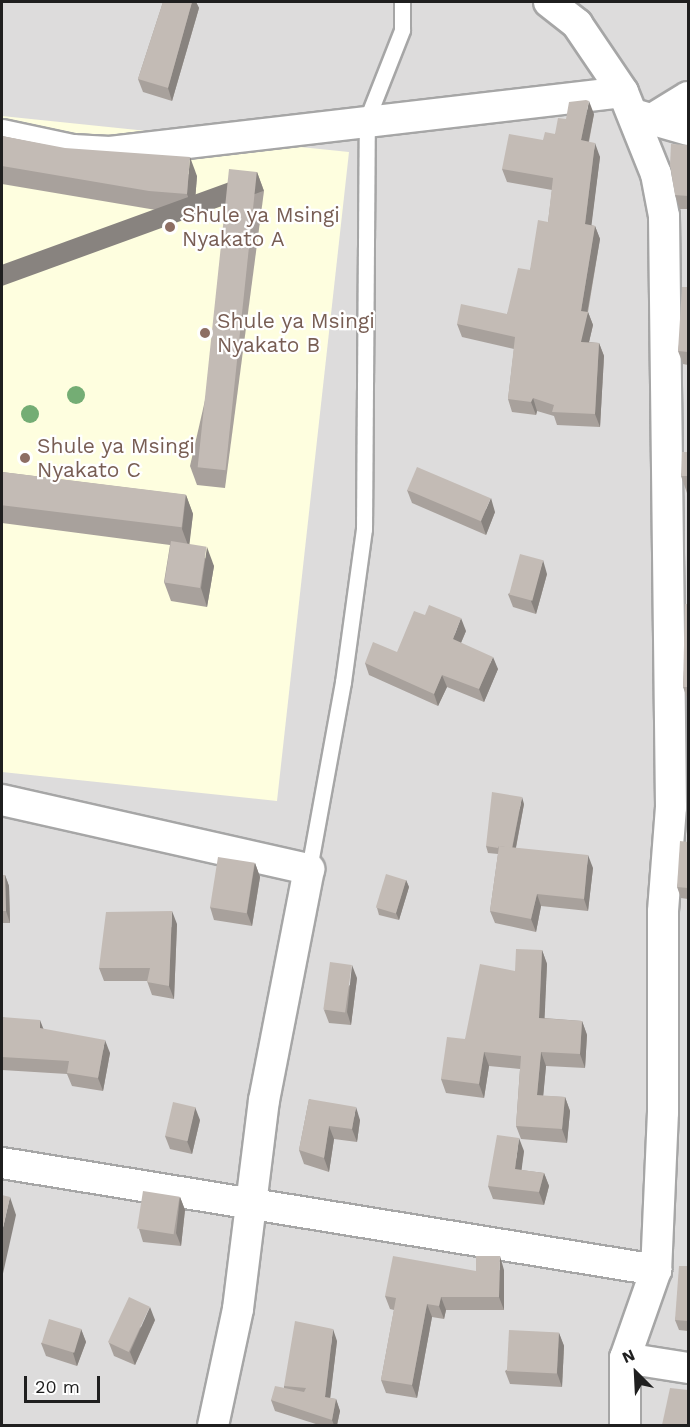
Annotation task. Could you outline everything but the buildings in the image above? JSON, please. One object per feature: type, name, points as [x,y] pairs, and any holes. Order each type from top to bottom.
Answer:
[{"type":"street","points":[[549,2],[577,24],[636,109],[656,174],[664,216],[680,807],[663,912],[663,1112],[656,1270],[625,1358],[625,1425]]},
{"type":"street","points":[[2,135],[74,150],[110,152],[367,120],[636,109],[688,97]]},
{"type":"street","points":[[636,109],[688,130]]},
{"type":"street","points":[[2,800],[309,869],[264,1100],[238,1309],[213,1425]]},
{"type":"street","points":[[2,1163],[131,1186],[251,1201],[656,1270]]},
{"type":"street","points":[[625,1358],[688,1368]]},
{"type":"lane","points":[[309,869],[343,682],[364,529],[368,388],[364,244],[367,120],[402,30],[402,2]]},
{"type":"shaded area","points":[[2,2],[688,2],[688,1425],[2,1425]]},
{"type":"shaded area","points":[[2,116],[349,152],[277,801],[2,772]]},
{"type":"place","name":"Shule ya Msingi Nyakato A","points":[[170,227]]},
{"type":"place","name":"Shule ya Msingi Nyakato B","points":[[205,333]]},
{"type":"place","name":"Shule ya Msingi Nyakato C","points":[[25,458]]}]
